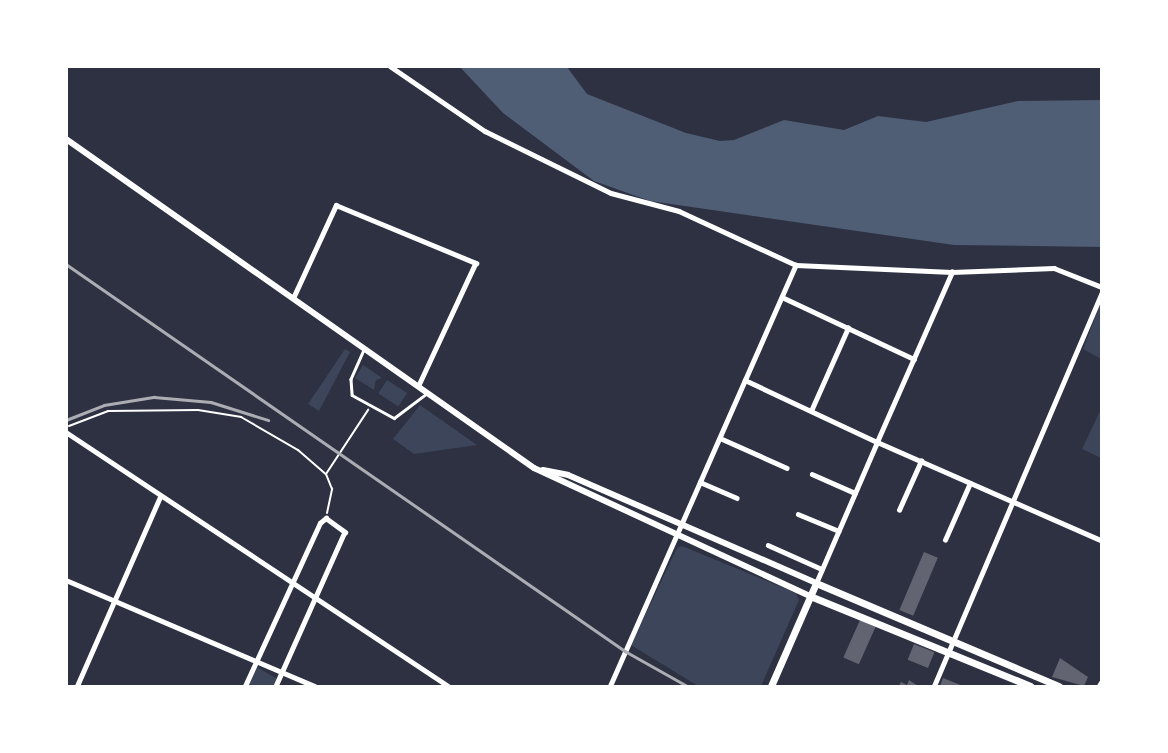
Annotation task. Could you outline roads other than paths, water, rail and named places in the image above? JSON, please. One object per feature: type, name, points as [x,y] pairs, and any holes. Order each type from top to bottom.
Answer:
[{"type":"main road","points":[[66,139],[294,296],[534,468],[810,596],[1030,687]]},
{"type":"main road","points":[[534,468],[568,475],[1059,687]]},
{"type":"main road","points":[[771,687],[816,583]]},
{"type":"street","points":[[390,66],[485,131],[611,193],[679,211],[796,265],[952,272],[1054,268],[1101,287]]},
{"type":"street","points":[[294,296],[336,205],[475,263],[419,385]]},
{"type":"street","points":[[610,687],[796,265]]},
{"type":"street","points":[[816,583],[952,272]]},
{"type":"street","points":[[934,687],[1101,293]]},
{"type":"street","points":[[782,297],[914,359]]},
{"type":"street","points":[[811,411],[848,328]]},
{"type":"street","points":[[745,380],[1101,541]]},
{"type":"street","points":[[66,432],[444,685]]},
{"type":"street","points":[[720,438],[786,468]]},
{"type":"street","points":[[899,510],[921,461]]},
{"type":"street","points":[[812,474],[855,493]]},
{"type":"street","points":[[700,482],[737,498]]},
{"type":"street","points":[[945,540],[970,483]]},
{"type":"street","points":[[77,687],[160,497]]},
{"type":"street","points":[[798,514],[839,531]]},
{"type":"street","points":[[245,687],[320,523],[327,518],[345,532],[276,687]]},
{"type":"street","points":[[768,545],[822,569]]},
{"type":"street","points":[[66,580],[314,687]]},
{"type":"street","points":[[1099,687],[1101,681]]},
{"type":"lane","points":[[365,347],[350,387],[352,395],[398,418],[429,392]]},
{"type":"railway","points":[[66,264],[625,651],[687,686]]},
{"type":"railway","points":[[66,420],[104,405],[154,397],[211,402],[268,420]]}]
